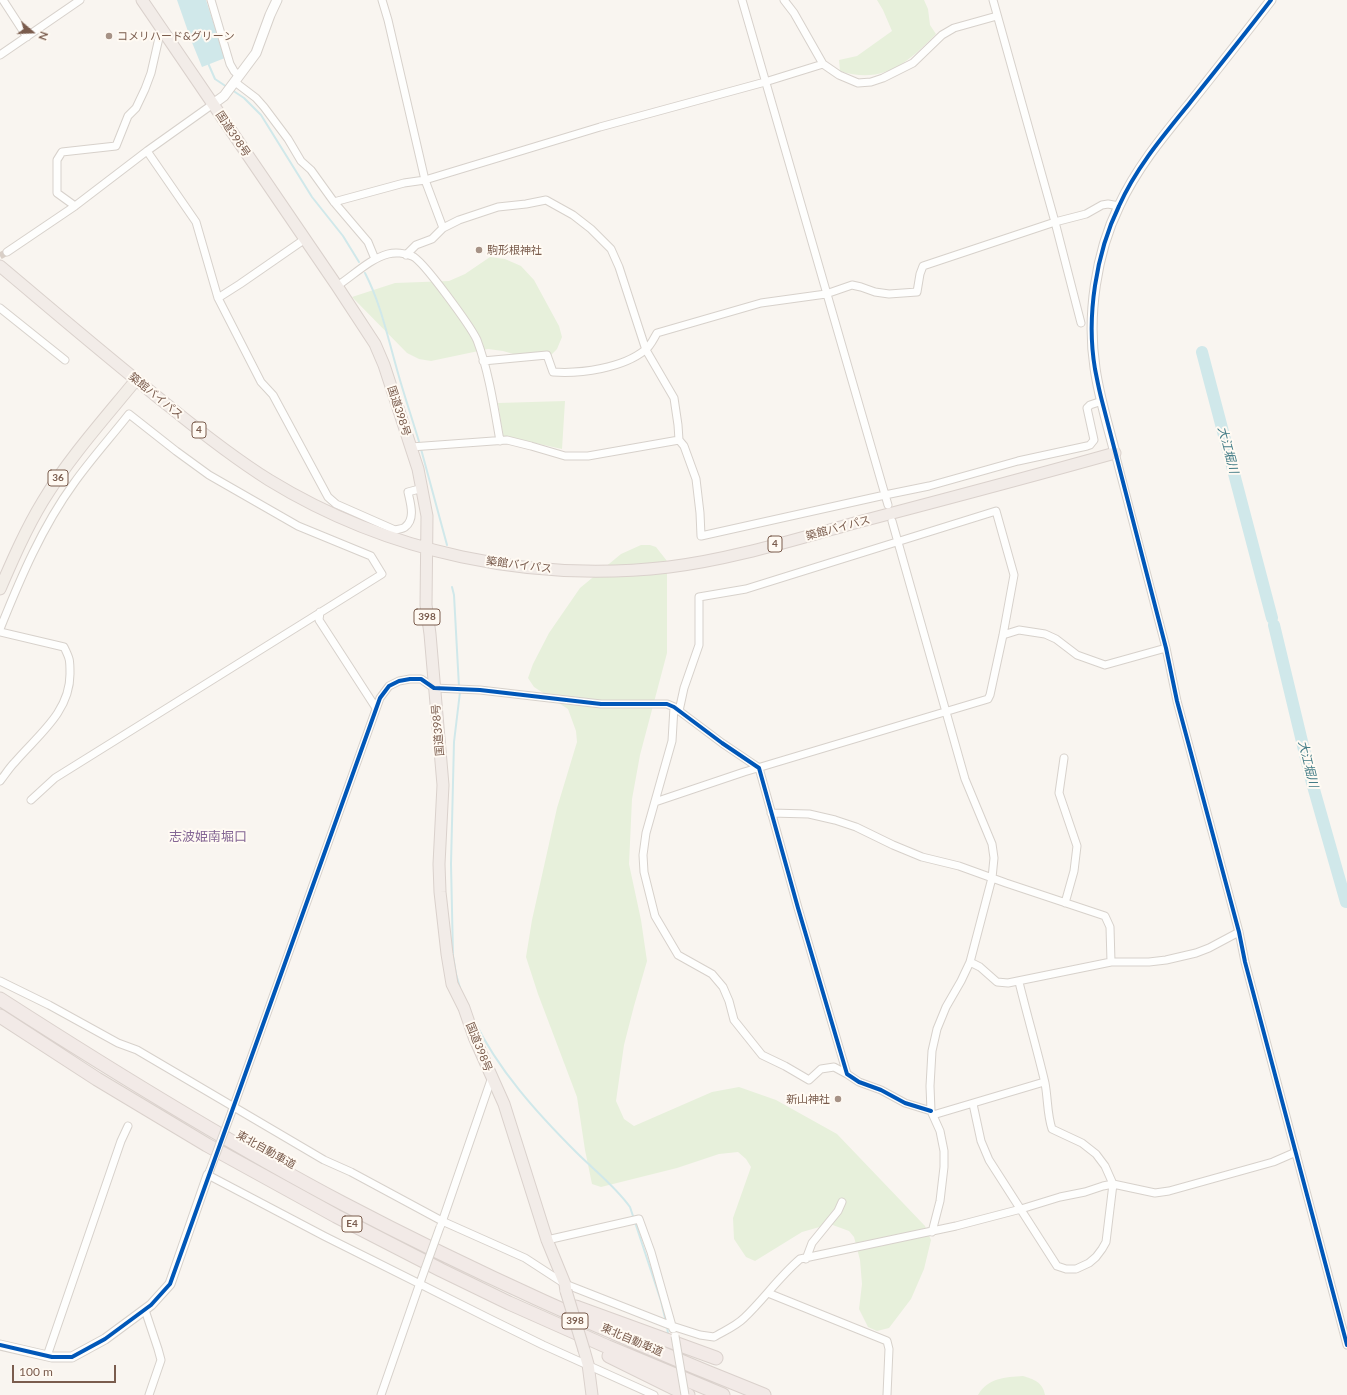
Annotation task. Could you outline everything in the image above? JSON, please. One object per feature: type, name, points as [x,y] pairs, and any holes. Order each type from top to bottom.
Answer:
[{"type":"highway","name":"国道398号","points":[[142,0],[337,286],[374,344],[384,364],[415,447],[427,516],[426,605],[430,634],[443,785],[439,864],[440,892],[452,984],[504,1104],[584,1350],[588,1364],[592,1395]]},
{"type":"highway","name":"築館バイパス","points":[[0,266],[136,380],[212,440],[276,484],[338,517],[427,548],[478,560],[534,569],[623,571],[672,567],[765,547],[1115,453]]},
{"type":"highway","name":"東北自動車道","points":[[0,999],[104,1066],[214,1132],[342,1203],[499,1281],[639,1343],[764,1395]]},
{"type":"highway","name":"東北自動車道","points":[[0,1016],[97,1079],[207,1145],[343,1220],[509,1303],[608,1347],[723,1395]]},
{"type":"highway","points":[[499,1281],[621,1323],[716,1358]]},
{"type":"highway","points":[[509,1303],[553,1328],[686,1395]]},
{"type":"main road","name":"36","points":[[0,589],[18,549],[44,500],[85,443],[136,380]]},
{"type":"street","points":[[3,0],[27,37]]},
{"type":"street","points":[[0,55],[80,0]]},
{"type":"street","points":[[211,0],[236,81],[264,107],[288,138],[301,161],[311,170],[334,202],[368,242],[376,259]]},
{"type":"street","points":[[7,252],[75,206],[146,151],[224,96],[256,53],[277,0]]},
{"type":"street","points":[[382,0],[425,180],[443,228]]},
{"type":"street","points":[[742,0],[888,505]]},
{"type":"street","points":[[784,0],[794,13],[823,64],[839,75],[858,82],[871,82],[883,78],[913,63],[942,35],[954,28],[997,16]]},
{"type":"street","points":[[993,0],[1055,222],[1081,323]]},
{"type":"street","points":[[1272,0],[1160,140],[1138,171],[1119,206],[1104,248],[1095,286],[1093,346],[1095,368],[1102,401],[1166,648],[1177,701],[1347,1345]]},
{"type":"street","points":[[75,206],[57,193],[57,160],[62,152],[116,146],[128,116],[136,108],[145,89],[151,73],[161,29]]},
{"type":"street","points":[[334,202],[404,183],[425,180],[600,127],[765,82],[823,64]]},
{"type":"street","points":[[146,151],[196,222],[218,298],[261,382],[273,395],[328,496],[336,504],[396,530],[405,528],[411,520],[412,510],[408,492],[423,488]]},
{"type":"street","points":[[406,255],[416,245],[432,239],[443,228],[459,220],[498,207],[546,200],[573,215],[591,229],[611,249],[621,274],[646,350],[674,398],[679,440],[684,446],[696,479],[700,513],[700,536],[929,486],[1018,461],[1090,445],[1094,440],[1087,408],[1090,405],[1102,401]]},
{"type":"street","points":[[484,361],[547,355],[553,372],[566,373],[601,369],[630,359],[646,350],[657,333],[761,303],[826,294],[852,285],[875,292],[889,294],[917,292],[923,266],[1055,222],[1086,214],[1102,205],[1108,204],[1119,206]]},
{"type":"street","points":[[218,298],[304,239]]},
{"type":"street","points":[[337,286],[376,259],[389,254],[413,256],[421,262],[451,301],[476,339],[484,361],[500,441]]},
{"type":"street","points":[[0,308],[65,360]]},
{"type":"street","points":[[0,781],[14,762],[54,718],[61,708],[70,684],[70,658],[64,648],[0,630],[37,545],[63,500],[74,482],[129,414],[209,475],[298,526],[371,556],[382,574],[55,778],[30,800]]},
{"type":"street","points":[[415,447],[507,440],[565,456],[588,456],[679,440]]},
{"type":"street","points":[[656,802],[759,768],[947,710],[988,699],[1003,635],[1014,575],[996,511],[746,589],[699,597],[699,645],[676,709],[672,741],[646,833],[643,855],[644,872],[654,916],[678,956],[712,974],[723,987],[729,1001],[734,1020],[762,1055],[809,1080],[820,1069],[834,1067],[848,1074],[859,1082],[881,1090],[905,1103],[932,1113],[973,1104],[1044,1082]]},
{"type":"street","points":[[892,521],[966,779],[992,844],[994,858],[992,878],[970,962],[946,1007],[937,1029],[932,1051],[930,1086],[932,1113],[940,1131],[944,1151],[944,1167],[940,1200],[932,1232]]},
{"type":"street","points":[[320,612],[319,620],[376,708]]},
{"type":"street","points":[[1003,635],[1019,630],[1045,634],[1056,639],[1077,655],[1105,665],[1166,648]]},
{"type":"street","points":[[0,1345],[47,1356],[72,1357],[105,1339],[151,1306],[170,1284],[376,708],[380,698],[389,686],[399,681],[421,679],[434,688],[464,689],[601,704],[667,704],[759,768],[798,908],[848,1074]]},
{"type":"street","points":[[1064,758],[1059,793],[1077,846],[1074,871],[1065,903]]},
{"type":"street","points":[[772,813],[809,814],[835,820],[856,827],[893,846],[922,857],[946,862],[1105,916],[1110,927],[1111,962]]},
{"type":"street","points":[[970,962],[980,967],[997,982],[1019,982],[1111,962],[1149,962],[1196,954],[1239,932]]},
{"type":"street","points":[[0,982],[49,1005],[118,1043],[137,1050],[232,1108],[441,1224],[525,1258],[565,1288],[671,1326],[714,1337],[742,1320],[768,1293],[786,1271],[800,1259],[806,1259],[932,1232],[1113,1184],[1155,1193],[1162,1192],[1273,1162],[1296,1152]]},
{"type":"street","points":[[973,1104],[981,1141],[989,1160],[1057,1266],[1066,1269],[1076,1268],[1089,1263],[1096,1257],[1106,1242],[1113,1184],[1105,1166],[1096,1154],[1082,1143],[1052,1129],[1048,1116],[1048,1100],[1044,1082],[1019,982]]},
{"type":"street","points":[[381,1395],[492,1077]]},
{"type":"street","points":[[47,1356],[121,1141],[128,1126]]},
{"type":"street","points":[[209,1172],[324,1236],[421,1282],[543,1345],[654,1395]]},
{"type":"street","points":[[806,1259],[812,1243],[838,1211],[842,1202]]},
{"type":"street","points":[[548,1240],[639,1219],[675,1336],[686,1395]]},
{"type":"street","points":[[768,1293],[887,1341],[889,1348],[887,1395]]},
{"type":"street","points":[[145,1310],[161,1360],[148,1395]]},
{"type":"green space","points":[[877,0],[924,0],[928,9],[930,25],[936,34],[915,54],[893,69],[869,75],[855,75],[840,71],[839,60],[857,56],[892,31]]},
{"type":"green space","points":[[490,257],[505,259],[521,266],[534,280],[559,326],[562,337],[557,349],[547,359],[540,360],[527,358],[503,351],[488,349],[431,361],[419,359],[407,353],[352,297],[395,283],[449,281],[465,274]]},
{"type":"green space","points":[[565,401],[562,449],[503,436],[498,403]]},
{"type":"green space","points":[[641,545],[656,547],[667,561],[667,653],[640,755],[632,799],[629,864],[641,920],[647,961],[624,1045],[616,1101],[624,1119],[634,1126],[712,1092],[739,1087],[776,1100],[837,1134],[925,1226],[931,1240],[924,1269],[911,1299],[889,1328],[877,1331],[868,1327],[859,1309],[862,1284],[860,1260],[854,1237],[849,1231],[830,1224],[802,1232],[755,1261],[746,1257],[734,1239],[733,1218],[751,1167],[746,1159],[738,1152],[719,1154],[677,1168],[601,1187],[592,1184],[577,1097],[538,994],[526,957],[532,920],[557,808],[577,742],[576,731],[568,709],[534,687],[528,678],[533,664],[549,633],[580,588],[621,554]]},
{"type":"green space","points":[[1023,1376],[1040,1384],[1045,1395],[978,1395],[982,1389],[992,1382],[1003,1378]]},
{"type":"water","points":[[177,0],[206,0],[225,58],[202,67]]},
{"type":"waterway","points":[[208,63],[215,79],[227,87]]},
{"type":"waterway","points":[[232,90],[244,98],[261,115],[312,197],[343,236],[359,262]]},
{"type":"waterway","points":[[365,273],[379,307],[420,445]]},
{"type":"waterway","name":"大江堀川","points":[[1202,352],[1272,618]]},
{"type":"waterway","points":[[421,449],[447,545]]},
{"type":"waterway","points":[[452,587],[454,595],[459,687]]},
{"type":"waterway","name":"大江堀川","points":[[1274,625],[1311,779],[1346,902]]},
{"type":"waterway","points":[[460,692],[454,742],[451,864],[453,956],[460,988]]},
{"type":"waterway","points":[[474,1020],[495,1056],[519,1090],[547,1122],[611,1185],[630,1207],[661,1301],[666,1322]]},
{"type":"waterway","points":[[667,1326],[668,1334]]},
{"type":"tunnel","points":[[0,256],[7,252]]},
{"type":"cycle path","points":[[1271,0],[1160,140],[1142,165],[1126,192],[1111,224],[1099,265],[1093,307],[1093,349],[1100,393],[1166,648],[1177,701],[1347,1345]]},
{"type":"cycle path","points":[[0,1345],[52,1357],[72,1357],[105,1339],[151,1305],[170,1284],[380,698],[389,686],[399,681],[421,679],[434,688],[480,690],[601,704],[667,704],[674,707],[722,743],[759,768],[798,908],[847,1074],[859,1082],[881,1090],[905,1103],[931,1111]]},
{"type":"place","name":"コメリハード&グリーン","points":[[109,36]]},
{"type":"place","name":"駒形根神社","points":[[479,250]]},
{"type":"place","name":"新山神社","points":[[838,1099]]},
{"type":"district","name":"志波姫南堀口","points":[[208,837]]}]
